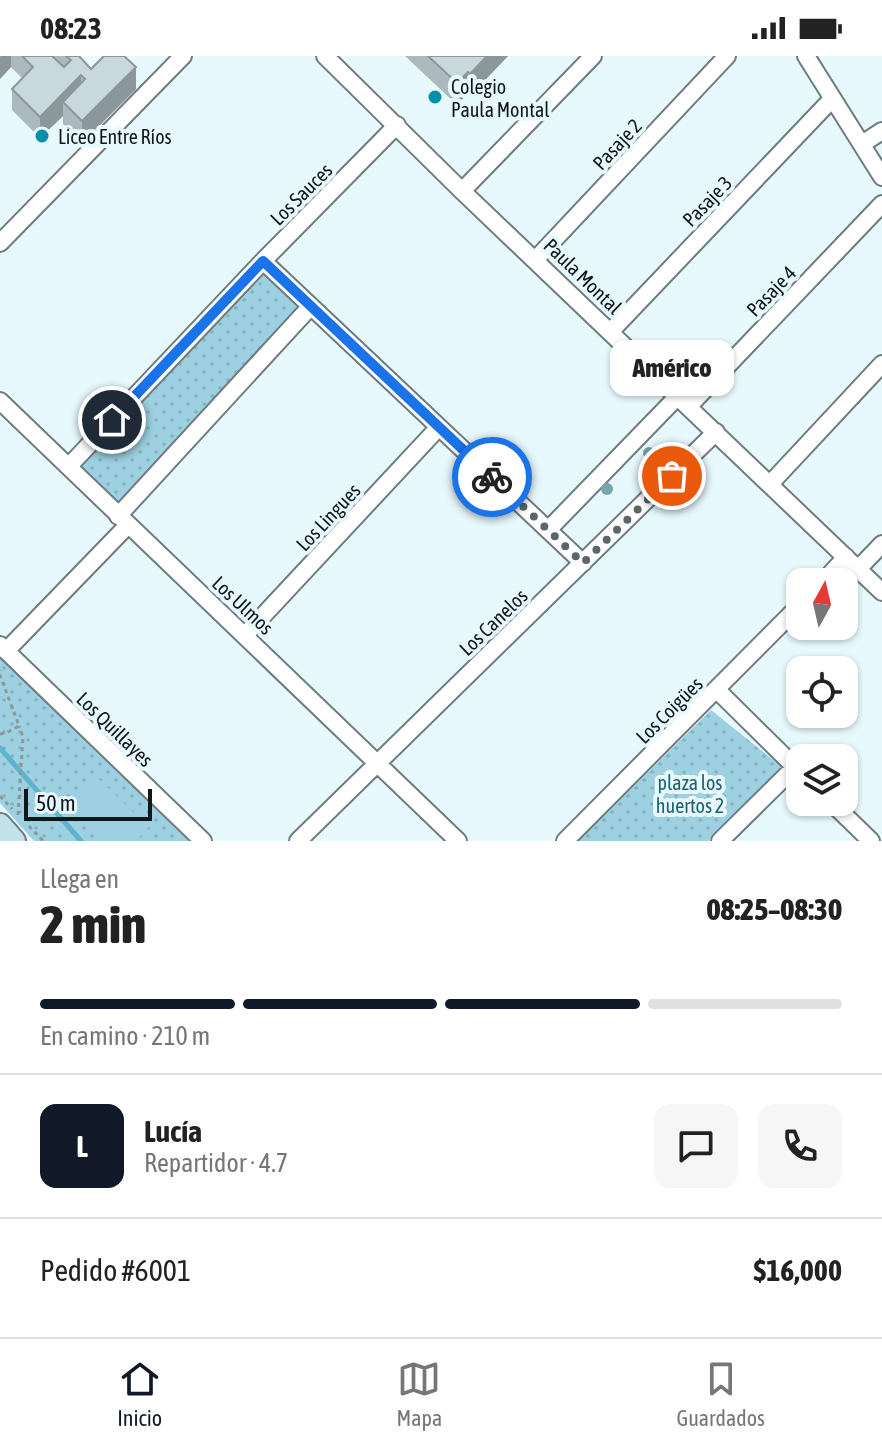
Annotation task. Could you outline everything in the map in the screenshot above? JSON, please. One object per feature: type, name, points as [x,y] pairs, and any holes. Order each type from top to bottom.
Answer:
[{"type":"main road","points":[[9,820],[14,841]]},
{"type":"street","points":[[0,243],[183,56]]},
{"type":"street","name":"Paula Montal","points":[[325,56],[882,592]]},
{"type":"street","points":[[462,191],[593,56]]},
{"type":"street","name":"Pasaje 2","points":[[536,259],[727,56]]},
{"type":"street","points":[[806,56],[882,177]]},
{"type":"street","name":"Pasaje 3","points":[[611,331],[832,99]]},
{"type":"street","name":"Los Sauces","points":[[69,466],[397,125]]},
{"type":"street","points":[[862,144],[882,131]]},
{"type":"street","name":"Pasaje 4","points":[[548,530],[684,401],[882,204]]},
{"type":"street","points":[[263,261],[583,563]]},
{"type":"street","points":[[3,648],[123,520],[311,306]]},
{"type":"street","points":[[770,484],[882,364]]},
{"type":"street","name":"Los Ulmos","points":[[0,401],[246,634],[458,841]]},
{"type":"street","name":"Los Lingues","points":[[246,634],[439,427]]},
{"type":"street","name":"Los Canelos","points":[[298,841],[716,432]]},
{"type":"street","points":[[844,568],[882,544]]},
{"type":"street","name":"Los Coigües","points":[[565,841],[786,620]]},
{"type":"street","name":"Los Quillayes","points":[[3,648],[203,841]]},
{"type":"street","points":[[718,691],[786,757]]},
{"type":"street","points":[[720,841],[786,780]]},
{"type":"street","points":[[845,816],[871,841]]},
{"type":"path","points":[[3,648],[0,675],[23,737],[19,800],[9,820]]},
{"type":"path","points":[[0,734],[19,726]]},
{"type":"green space","points":[[264,273],[299,307],[118,503],[81,466]]},
{"type":"green space","points":[[0,657],[191,841],[34,841],[0,803]]},
{"type":"green space","name":"plaza los huertos 2","points":[[711,710],[782,767],[708,841],[578,841]]},
{"type":"green space","points":[[95,775],[149,827],[136,841],[104,841],[66,805]]},
{"type":"building","points":[[22,56],[52,56],[64,67],[71,60],[66,56],[79,56],[91,69],[104,56],[124,56],[136,67],[82,121],[63,102],[85,79],[81,75],[40,117],[12,89],[33,67]]},
{"type":"building","points":[[428,56],[487,56],[457,83]]},
{"type":"waterway","points":[[0,748],[81,841]]},
{"type":"way so far","points":[[492,477],[583,563],[672,476]]},
{"type":"place","name":"Colegio Paula Montal","points":[[435,97]]},
{"type":"place","name":"Liceo Entre Ríos","points":[[42,136]]},
{"type":"place","name":"Américo","points":[[672,476]]},
{"type":"route","points":[[112,420],[263,261],[492,477]]}]
